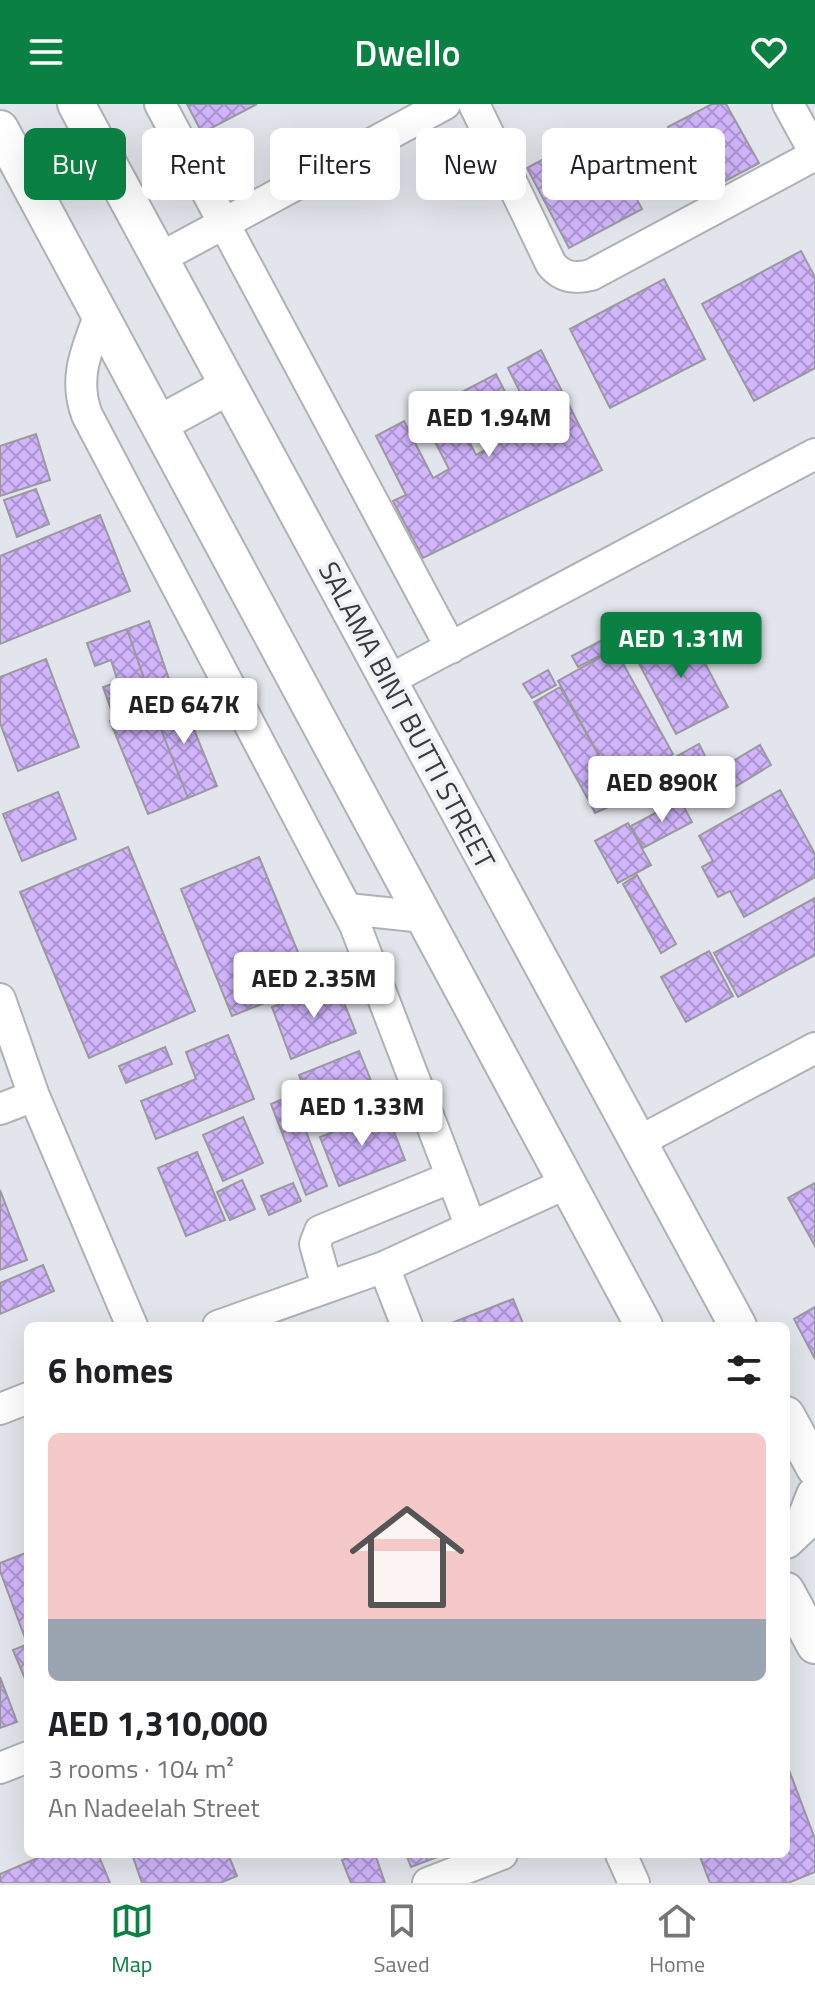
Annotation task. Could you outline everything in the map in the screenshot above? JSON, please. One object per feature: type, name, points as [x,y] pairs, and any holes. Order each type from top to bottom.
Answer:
[{"type":"main road","name":"SALAMA BINT BUTTI STREET","points":[[76,104],[736,1322]]},
{"type":"main road","points":[[0,129],[642,1322]]},
{"type":"main road","points":[[159,424],[229,386]]},
{"type":"main road","points":[[790,1422],[815,1468]]},
{"type":"main road","points":[[790,1536],[804,1523],[815,1495]]},
{"type":"main road","points":[[790,1598],[815,1645]]},
{"type":"street","points":[[160,104],[451,648]]},
{"type":"street","points":[[160,258],[445,104]]},
{"type":"street","points":[[474,104],[551,264],[557,272],[580,278],[591,275],[815,154],[788,104]]},
{"type":"street","points":[[100,314],[80,377],[82,402],[87,415],[348,909],[376,972],[471,1227]]},
{"type":"street","points":[[389,680],[815,454]]},
{"type":"street","points":[[348,909],[424,917]]},
{"type":"street","points":[[0,999],[34,1096],[130,1322]]},
{"type":"street","points":[[638,1142],[815,1048]]},
{"type":"street","points":[[0,1109],[34,1096]]},
{"type":"street","points":[[327,1287],[315,1244],[320,1231],[452,1177]]},
{"type":"street","points":[[229,1322],[384,1267],[567,1183]]},
{"type":"street","points":[[384,1267],[405,1322]]},
{"type":"street","points":[[0,1409],[24,1400]]},
{"type":"street","points":[[0,1768],[24,1759]]},
{"type":"street","points":[[428,1883],[492,1858]]},
{"type":"street","points":[[623,1858],[634,1883]]},
{"type":"building","points":[[187,104],[257,104],[211,128],[199,128]]},
{"type":"building","points":[[712,104],[726,104],[759,163],[725,181],[725,128],[668,127]]},
{"type":"building","points":[[542,160],[542,197],[527,168]]},
{"type":"building","points":[[544,200],[637,200],[642,209],[569,248]]},
{"type":"building","points":[[801,251],[815,277],[815,368],[754,401],[702,304]]},
{"type":"building","points":[[664,279],[705,359],[610,408],[570,329]]},
{"type":"building","points":[[541,350],[602,470],[423,558],[393,501],[406,495],[376,436],[404,421],[433,478],[449,469],[420,413],[448,399],[476,455],[493,446],[464,391],[496,374],[524,429],[535,422],[508,368]]},
{"type":"building","points":[[36,434],[50,480],[0,496],[0,446]]},
{"type":"building","points":[[36,489],[49,524],[17,537],[4,500]]},
{"type":"building","points":[[100,515],[130,591],[0,644],[0,556]]},
{"type":"building","points":[[149,621],[173,691],[151,699],[127,629]]},
{"type":"building","points":[[636,622],[642,634],[578,667],[572,656]]},
{"type":"building","points":[[686,627],[728,707],[676,734],[634,654]]},
{"type":"building","points":[[127,629],[151,699],[112,712],[103,687],[118,682],[111,660],[95,666],[87,643]]},
{"type":"building","points":[[615,649],[673,754],[616,786],[558,681]]},
{"type":"building","points":[[46,659],[79,747],[18,771],[0,723],[0,677]]},
{"type":"building","points":[[548,670],[556,685],[532,698],[523,684]]},
{"type":"building","points":[[560,687],[616,786],[589,801],[534,702]]},
{"type":"building","points":[[179,693],[217,786],[188,798],[151,704]]},
{"type":"building","points":[[151,704],[188,798],[148,814],[110,721]]},
{"type":"building","points":[[699,744],[705,756],[652,787],[645,774]]},
{"type":"building","points":[[760,745],[771,765],[705,805],[693,785]]},
{"type":"building","points":[[780,790],[815,854],[815,877],[744,917],[730,891],[718,897],[702,867],[713,861],[699,836]]},
{"type":"building","points":[[622,791],[626,799],[595,813],[591,805]]},
{"type":"building","points":[[58,792],[76,839],[22,861],[3,814]]},
{"type":"building","points":[[680,800],[692,822],[643,848],[631,826]]},
{"type":"building","points":[[628,823],[651,865],[618,883],[595,841]]},
{"type":"building","points":[[128,847],[195,1011],[89,1058],[20,892]]},
{"type":"building","points":[[259,857],[311,984],[232,1016],[181,889]]},
{"type":"building","points":[[637,875],[676,944],[661,953],[623,884]]},
{"type":"building","points":[[815,898],[815,955],[738,997],[714,953]]},
{"type":"building","points":[[709,951],[733,996],[686,1022],[661,977]]},
{"type":"building","points":[[336,982],[356,1033],[291,1059],[272,1007]]},
{"type":"building","points":[[228,1035],[254,1099],[156,1139],[141,1101],[196,1079],[186,1052]]},
{"type":"building","points":[[165,1047],[172,1064],[126,1083],[119,1066]]},
{"type":"building","points":[[359,1051],[378,1098],[317,1122],[299,1075]]},
{"type":"building","points":[[292,1095],[327,1186],[306,1195],[271,1104]]},
{"type":"building","points":[[386,1111],[405,1160],[339,1186],[320,1137]]},
{"type":"building","points":[[243,1117],[263,1163],[223,1181],[203,1135]]},
{"type":"building","points":[[197,1152],[225,1220],[186,1236],[158,1168]]},
{"type":"building","points":[[242,1180],[255,1209],[230,1220],[217,1192]]},
{"type":"building","points":[[293,1183],[301,1201],[269,1215],[261,1196]]},
{"type":"building","points":[[815,1183],[815,1246],[788,1198]]},
{"type":"building","points":[[0,1190],[27,1260],[0,1270]]},
{"type":"building","points":[[43,1265],[54,1291],[0,1314],[0,1283]]},
{"type":"building","points":[[513,1299],[522,1322],[454,1322]]},
{"type":"building","points":[[815,1307],[815,1359],[794,1319]]},
{"type":"building","points":[[24,1554],[24,1635],[0,1571],[0,1563]]},
{"type":"building","points":[[24,1646],[24,1676],[13,1650]]},
{"type":"building","points":[[0,1677],[17,1722],[0,1728]]},
{"type":"building","points":[[790,1773],[815,1839],[815,1872],[788,1883],[710,1883],[701,1858],[790,1858]]},
{"type":"building","points":[[38,1858],[100,1858],[110,1883],[0,1883],[0,1874]]},
{"type":"building","points":[[133,1858],[230,1858],[237,1876],[220,1883],[142,1883]]},
{"type":"building","points":[[376,1858],[385,1883],[351,1883],[342,1860]]},
{"type":"building","points":[[408,1858],[435,1858],[411,1867]]}]
